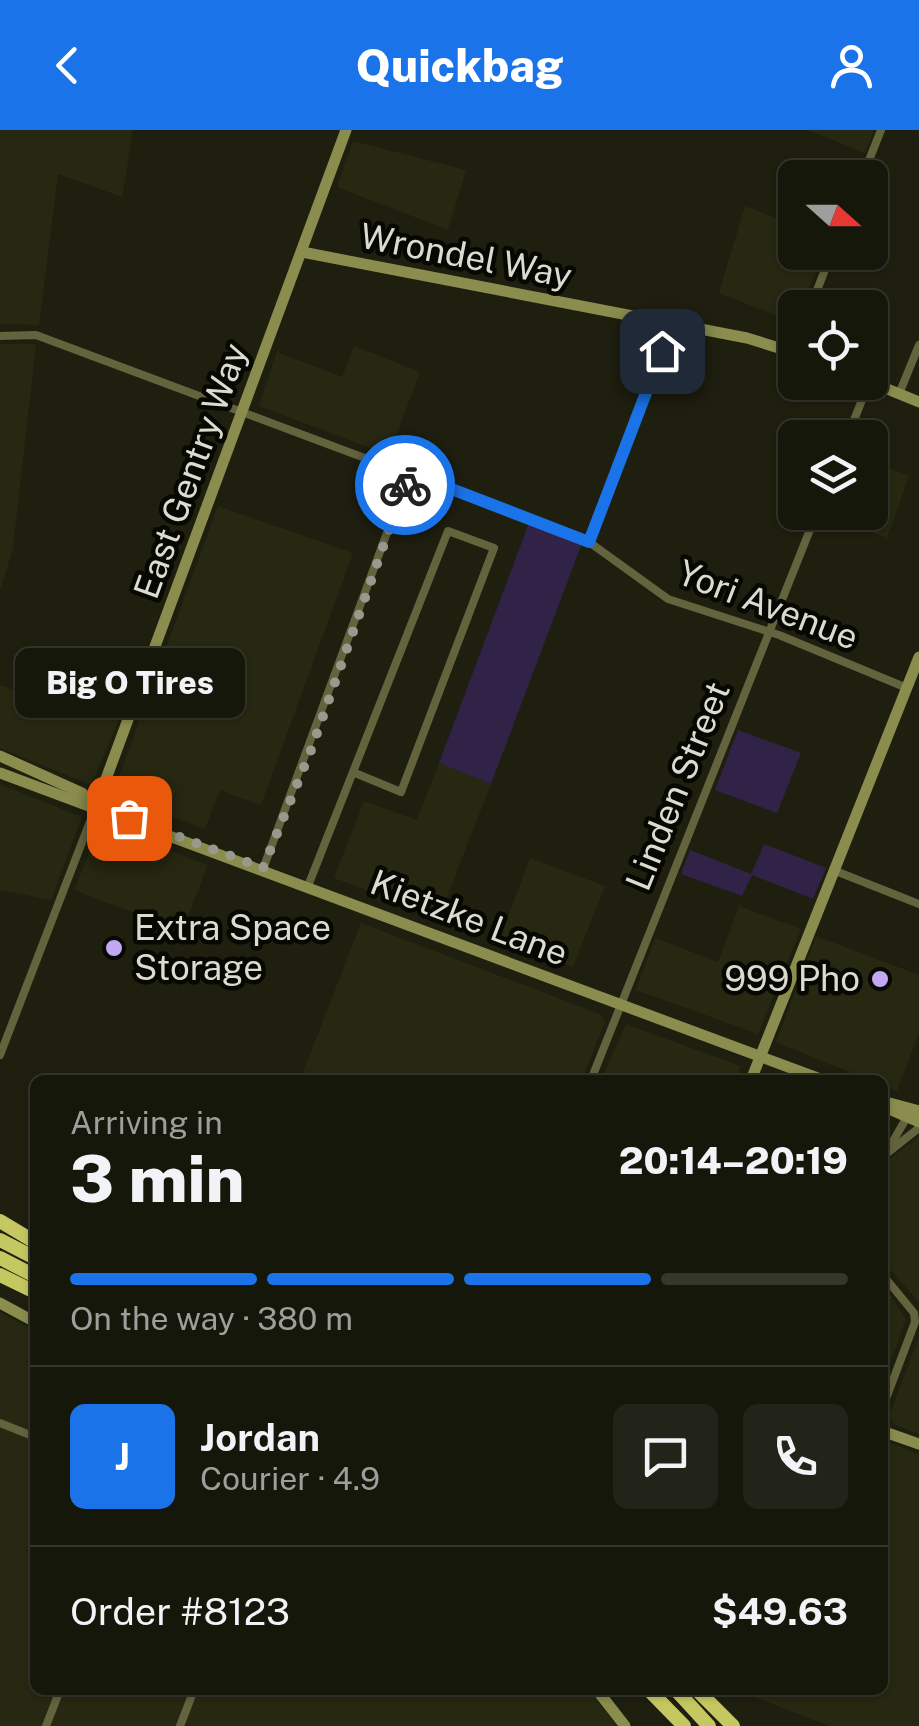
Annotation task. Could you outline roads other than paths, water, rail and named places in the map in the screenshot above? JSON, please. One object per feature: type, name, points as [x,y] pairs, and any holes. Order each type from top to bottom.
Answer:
[{"type":"highway","points":[[0,1221],[30,1239]]},
{"type":"highway","points":[[0,1240],[30,1255]]},
{"type":"highway","points":[[0,1258],[30,1273]]},
{"type":"highway","points":[[0,1275],[30,1290]]},
{"type":"highway","points":[[653,1695],[669,1726]]},
{"type":"highway","points":[[654,1695],[684,1726]]},
{"type":"highway","points":[[681,1695],[709,1726]]},
{"type":"highway","points":[[702,1695],[733,1726]]},
{"type":"street","name":"East Gentry Way","points":[[0,1055],[346,130]]},
{"type":"street","points":[[869,160],[881,130]]},
{"type":"street","name":"Wrondel Way","points":[[302,252],[778,346]]},
{"type":"street","points":[[589,542],[673,324]]},
{"type":"street","name":"Yori Avenue","points":[[0,336],[36,335],[589,542],[668,598],[906,688]]},
{"type":"street","points":[[899,394],[919,344]]},
{"type":"street","points":[[888,389],[919,402]]},
{"type":"street","points":[[263,868],[410,473]]},
{"type":"street","name":"Linden Street","points":[[593,1075],[810,530]]},
{"type":"street","points":[[308,886],[448,531],[494,548],[402,792],[355,773]]},
{"type":"street","points":[[752,1075],[919,657]]},
{"type":"street","name":"Kietzke Lane","points":[[0,756],[82,793],[96,806]]},
{"type":"street","name":"Kietzke Lane","points":[[0,773],[810,1075]]},
{"type":"street","points":[[833,870],[919,904]]},
{"type":"street","points":[[888,1106],[916,1119]]},
{"type":"street","points":[[888,1152],[916,1119]]},
{"type":"street","points":[[888,1152],[916,1119]]},
{"type":"street","points":[[888,1281],[914,1313],[915,1322],[888,1393]]},
{"type":"street","points":[[0,1303],[30,1319]]},
{"type":"street","points":[[0,1423],[30,1435]]},
{"type":"street","points":[[888,1432],[919,1444]]},
{"type":"street","points":[[46,1726],[58,1695]]},
{"type":"street","points":[[180,1726],[192,1695]]},
{"type":"street","points":[[601,1695],[626,1726]]},
{"type":"place","name":"Big O Tires","points":[[129,818]]},
{"type":"place","name":"Extra Space Storage","points":[[114,948]]},
{"type":"place","name":"999 Pho","points":[[880,979]]}]
